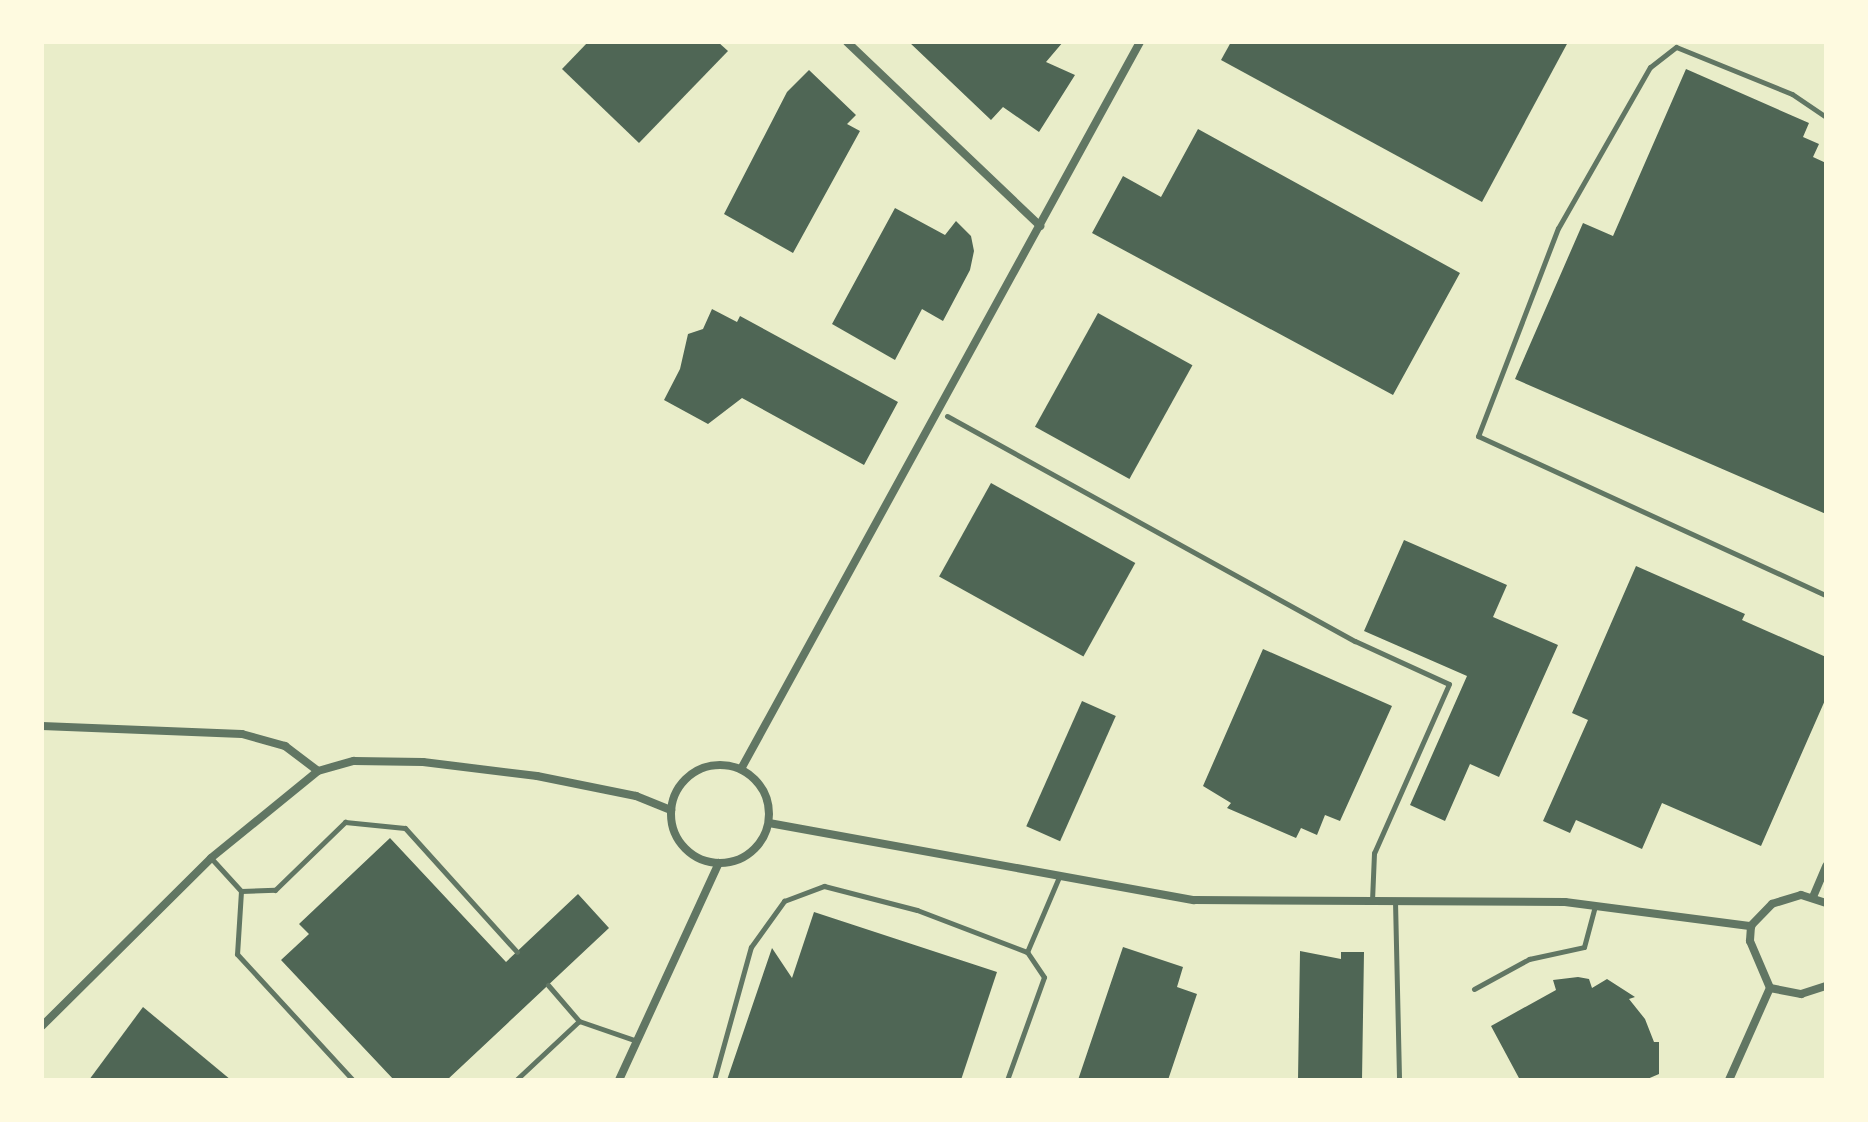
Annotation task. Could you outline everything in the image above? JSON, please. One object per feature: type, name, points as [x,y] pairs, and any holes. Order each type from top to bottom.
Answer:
[{"type":"street","points":[[847,42],[1040,226]]},
{"type":"street","points":[[741,769],[1140,42]]},
{"type":"street","points":[[42,726],[242,734],[285,746],[318,771]]},
{"type":"street","points":[[42,1026],[211,858],[318,771],[354,761],[423,762],[537,776],[636,796],[671,810]]},
{"type":"street","points":[[714,765],[741,769],[763,790],[769,823],[751,852],[719,863],[692,854],[680,842],[671,810],[684,781],[697,770],[714,765]]},
{"type":"street","points":[[769,823],[1194,900],[1372,900],[1595,906],[1751,926]]},
{"type":"street","points":[[619,1080],[719,863]]},
{"type":"street","points":[[1813,897],[1826,866]]},
{"type":"street","points":[[1770,988],[1752,953],[1751,926],[1772,904],[1787,896],[1813,897],[1826,903]]},
{"type":"street","points":[[1770,988],[1801,994],[1826,986]]},
{"type":"street","points":[[1729,1080],[1770,988]]},
{"type":"lane","points":[[1826,117],[1792,94],[1676,47],[1650,67],[1558,228],[1478,436],[1826,595]]},
{"type":"lane","points":[[947,416],[1355,641],[1449,684],[1374,853],[1372,900]]},
{"type":"lane","points":[[241,891],[275,890],[345,822],[405,828],[517,952]]},
{"type":"lane","points":[[211,858],[241,891],[237,954],[353,1080]]},
{"type":"lane","points":[[1027,952],[1059,877]]},
{"type":"lane","points":[[714,1080],[751,947],[784,901],[824,886],[917,910],[1027,952],[1044,977],[1007,1080]]},
{"type":"lane","points":[[1395,901],[1399,1080]]},
{"type":"lane","points":[[1474,989],[1529,959],[1584,947],[1595,906]]},
{"type":"lane","points":[[548,985],[579,1021],[637,1041]]},
{"type":"lane","points":[[516,1080],[579,1021]]},
{"type":"building","points":[[588,42],[718,42],[728,51],[639,143],[562,69]]},
{"type":"building","points":[[909,42],[1063,42],[1046,62],[1075,75],[1039,132],[1003,107],[991,120]]},
{"type":"building","points":[[1231,42],[1568,42],[1482,202],[1221,60]]},
{"type":"building","points":[[1686,69],[1809,123],[1803,137],[1819,144],[1813,157],[1826,163],[1826,514],[1515,379],[1583,223],[1613,236]]},
{"type":"building","points":[[809,70],[856,115],[847,124],[860,131],[793,253],[724,214],[787,92]]},
{"type":"building","points":[[1198,129],[1460,273],[1393,395],[1092,233],[1123,176],[1161,197]]},
{"type":"building","points":[[895,208],[945,235],[956,221],[971,236],[974,251],[970,270],[943,321],[922,309],[895,360],[832,324]]},
{"type":"building","points":[[712,309],[737,322],[740,316],[898,402],[864,465],[742,398],[708,424],[664,400],[680,369],[688,334],[703,329]]},
{"type":"building","points":[[1098,313],[1192,365],[1129,479],[1035,427]]},
{"type":"building","points":[[991,483],[1135,563],[1083,657],[939,577]]},
{"type":"building","points":[[1404,540],[1507,585],[1493,617],[1558,645],[1499,777],[1470,764],[1445,821],[1410,805],[1467,676],[1364,631]]},
{"type":"building","points":[[1636,566],[1745,614],[1742,620],[1826,657],[1826,698],[1761,846],[1662,803],[1642,849],[1576,820],[1570,833],[1543,821],[1588,720],[1572,713]]},
{"type":"building","points":[[1263,649],[1392,706],[1340,821],[1325,815],[1317,835],[1301,828],[1296,838],[1227,808],[1231,803],[1203,786]]},
{"type":"building","points":[[1082,701],[1116,716],[1060,841],[1026,826]]},
{"type":"building","points":[[390,838],[506,962],[578,894],[609,928],[447,1080],[394,1080],[281,960],[309,934],[299,924]]},
{"type":"building","points":[[814,912],[997,972],[961,1080],[727,1080],[772,948],[792,978]]},
{"type":"building","points":[[1123,947],[1183,967],[1177,987],[1197,994],[1168,1080],[1078,1080]]},
{"type":"building","points":[[1300,951],[1341,959],[1341,952],[1364,952],[1362,1080],[1298,1080]]},
{"type":"building","points":[[1589,979],[1592,988],[1607,979],[1635,997],[1629,999],[1645,1019],[1654,1042],[1659,1042],[1659,1074],[1645,1080],[1520,1080],[1491,1026],[1556,990],[1553,980]]},
{"type":"building","points":[[143,1007],[231,1080],[89,1080]]}]
